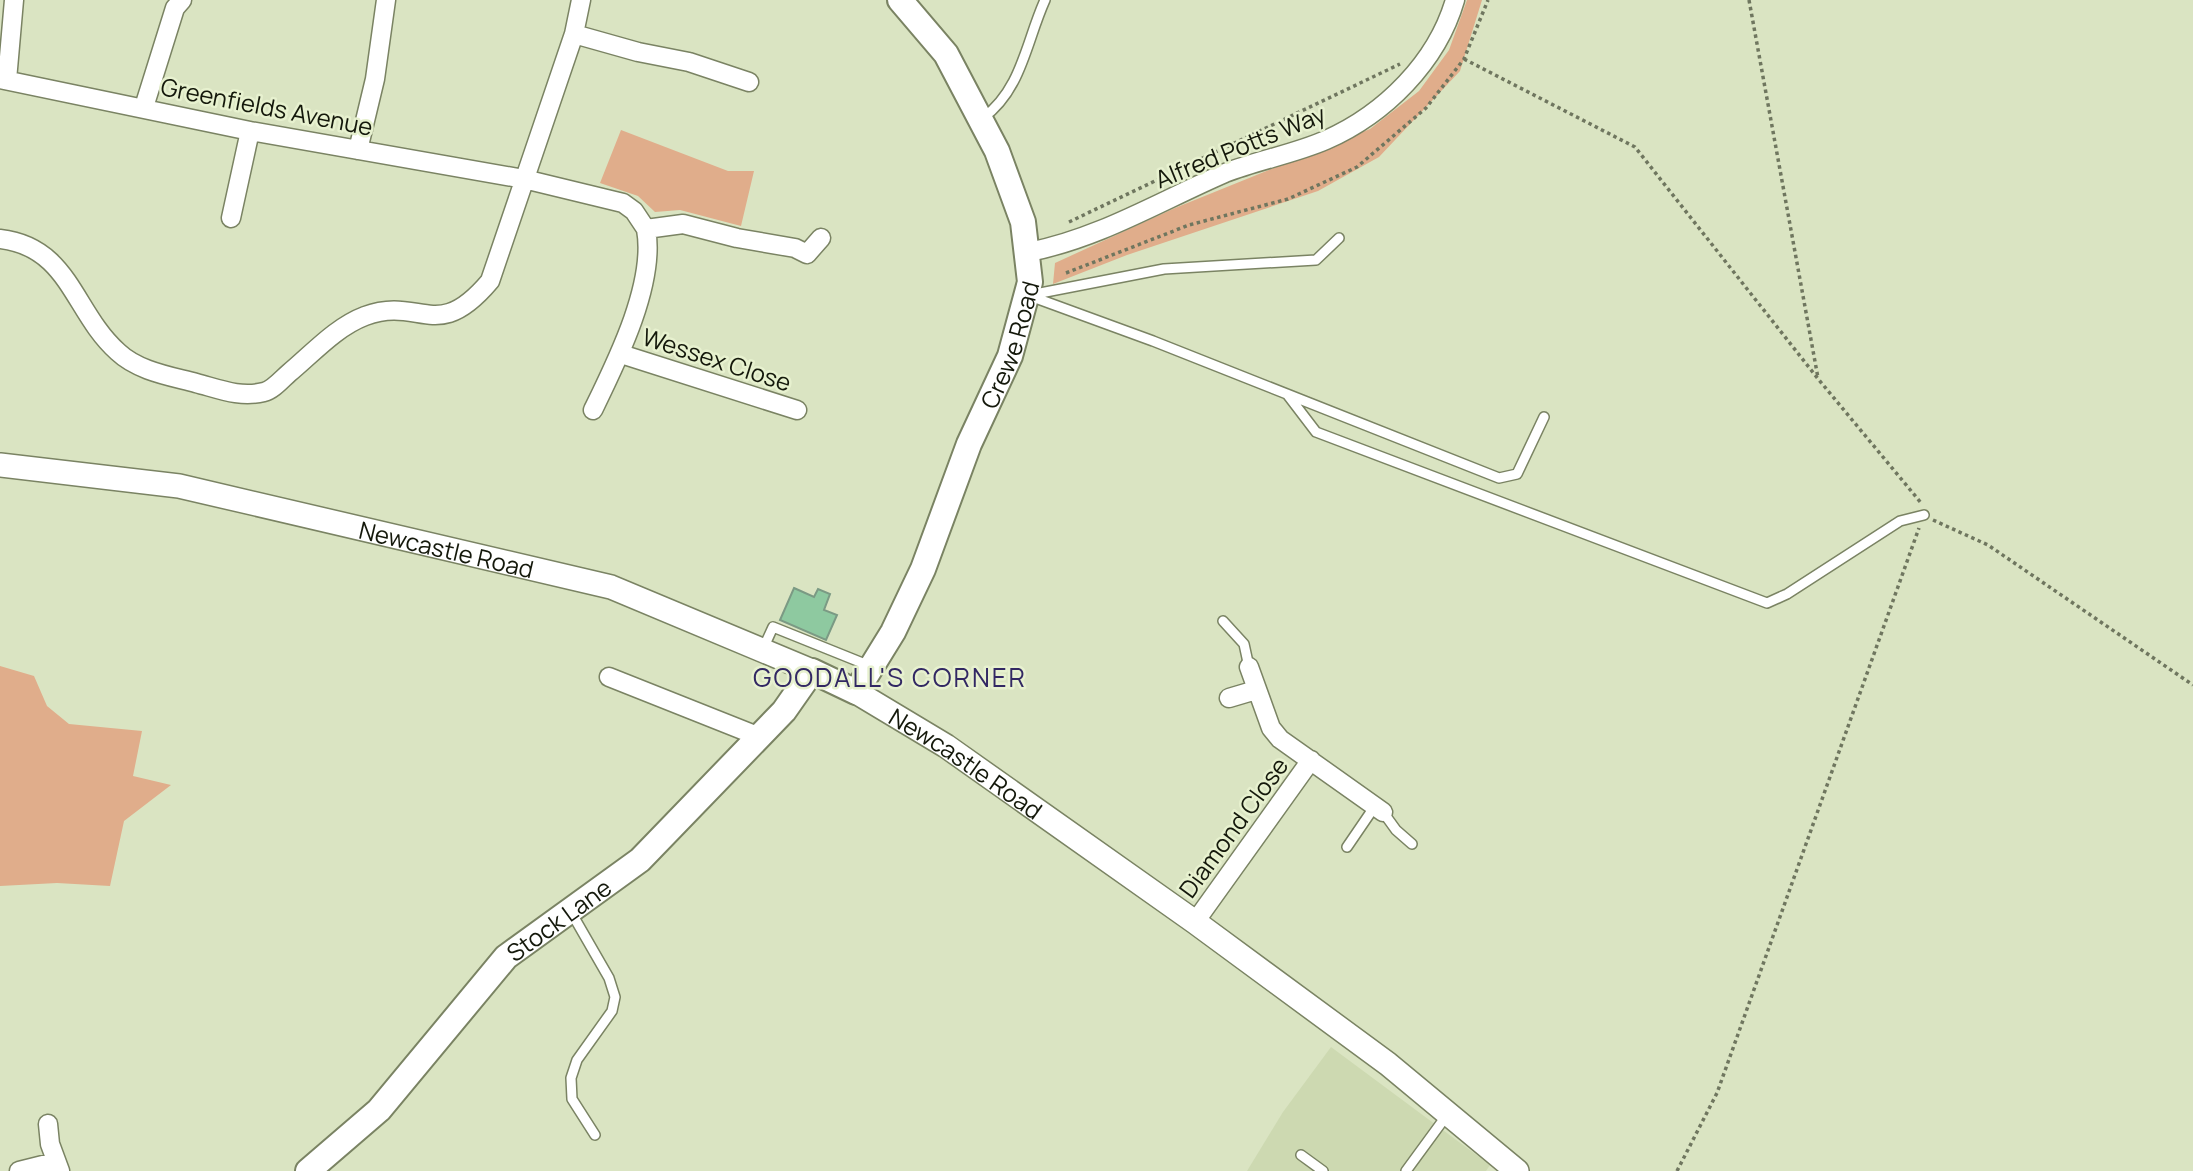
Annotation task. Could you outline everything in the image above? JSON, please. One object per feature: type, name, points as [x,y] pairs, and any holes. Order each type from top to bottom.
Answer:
[{"type":"main road","name":"Crewe Road","points":[[856,692],[923,569],[969,444],[1010,356],[1029,288],[1029,252],[1008,178],[981,119],[946,54],[900,0]]},
{"type":"main road","name":"Newcastle Road","points":[[812,671],[856,692]]},
{"type":"main road","name":"Stock Lane","points":[[309,1171],[379,1111],[506,957],[640,860],[796,698],[812,671]]},
{"type":"street","points":[[3,80],[14,0]]},
{"type":"street","points":[[144,107],[175,8],[182,0]]},
{"type":"street","points":[[358,150],[375,79],[386,0]]},
{"type":"street","points":[[0,239],[15,240],[39,251],[58,268],[106,341],[120,355],[148,370],[242,395],[267,391],[344,326],[366,316],[387,311],[438,316],[457,312],[473,301],[490,281],[574,34],[581,0]]},
{"type":"street","name":"Alfred Potts Way","points":[[1029,252],[1055,247],[1119,224],[1227,173],[1327,139],[1380,108],[1408,82],[1431,52],[1448,23],[1455,0]]},
{"type":"street","points":[[574,34],[638,52],[689,62],[749,82]]},
{"type":"street","name":"Greenfields Avenue","points":[[3,80],[250,131],[524,179]]},
{"type":"street","points":[[231,218],[250,131]]},
{"type":"street","points":[[524,179],[623,202],[634,211],[646,229],[683,224],[737,238],[795,248],[807,254],[821,238]]},
{"type":"street","name":"Wessex Close","points":[[593,410],[621,354],[649,259],[646,229]]},
{"type":"street","name":"Wessex Close","points":[[621,354],[797,410]]},
{"type":"street","name":"Newcastle Road","points":[[0,465],[179,486],[611,587],[812,671]]},
{"type":"street","name":"Diamond Close","points":[[1249,667],[1271,728],[1280,738],[1379,809]]},
{"type":"street","points":[[608,677],[760,737]]},
{"type":"street","points":[[1229,698],[1256,690]]},
{"type":"street","name":"Newcastle Road","points":[[856,692],[946,747],[1195,922],[1388,1064],[1517,1171]]},
{"type":"street","name":"Diamond Close","points":[[1195,922],[1311,760]]},
{"type":"street","points":[[19,1171],[58,1166],[48,1124]]},
{"type":"lane","points":[[981,119],[1002,104],[1023,61],[1045,0]]},
{"type":"lane","points":[[1029,288],[1164,269],[1316,260],[1339,238]]},
{"type":"lane","points":[[1029,288],[1499,478],[1517,474],[1544,417]]},
{"type":"lane","points":[[1287,394],[1316,432],[1767,603],[1787,594],[1900,521],[1924,515]]},
{"type":"lane","points":[[1223,621],[1244,644],[1249,667]]},
{"type":"lane","points":[[763,649],[773,627],[872,667]]},
{"type":"lane","points":[[1347,847],[1379,809],[1395,830],[1412,844]]},
{"type":"lane","points":[[570,911],[609,978],[615,997],[612,1011],[578,1060],[571,1078],[572,1099],[596,1135]]},
{"type":"lane","points":[[1406,1171],[1448,1114]]},
{"type":"lane","points":[[1301,1155],[1322,1171]]},
{"type":"path","points":[[1029,288],[1189,225],[1288,199],[1357,167],[1426,108],[1464,59],[1488,0]]},
{"type":"path","points":[[1749,0],[1819,380]]},
{"type":"path","points":[[1067,223],[1409,59],[1431,52]]},
{"type":"path","points":[[1464,59],[1635,147],[1819,380],[1921,500],[1924,515],[1717,1093],[1677,1171]]},
{"type":"path","points":[[1924,515],[1988,545],[2193,685]]},
{"type":"shaded area","points":[[1467,0],[1482,0],[1460,71],[1379,157],[1318,191],[1127,255],[1053,284],[1055,263],[1175,208],[1370,129],[1419,91],[1449,50]]},
{"type":"shaded area","points":[[621,130],[728,171],[754,171],[741,226],[680,210],[655,212],[638,196],[600,183]]},
{"type":"shaded area","points":[[0,666],[34,676],[47,706],[69,724],[142,731],[133,776],[171,785],[124,821],[110,886],[57,883],[0,886]]},
{"type":"shaded area","points":[[1331,1047],[1490,1165],[1486,1171],[1247,1171],[1283,1112]]},
{"type":"building","points":[[794,588],[814,597],[818,589],[830,594],[824,610],[837,615],[826,640],[780,620]]},
{"type":"district","name":"GOODALL'S CORNER","points":[[890,677]]}]
